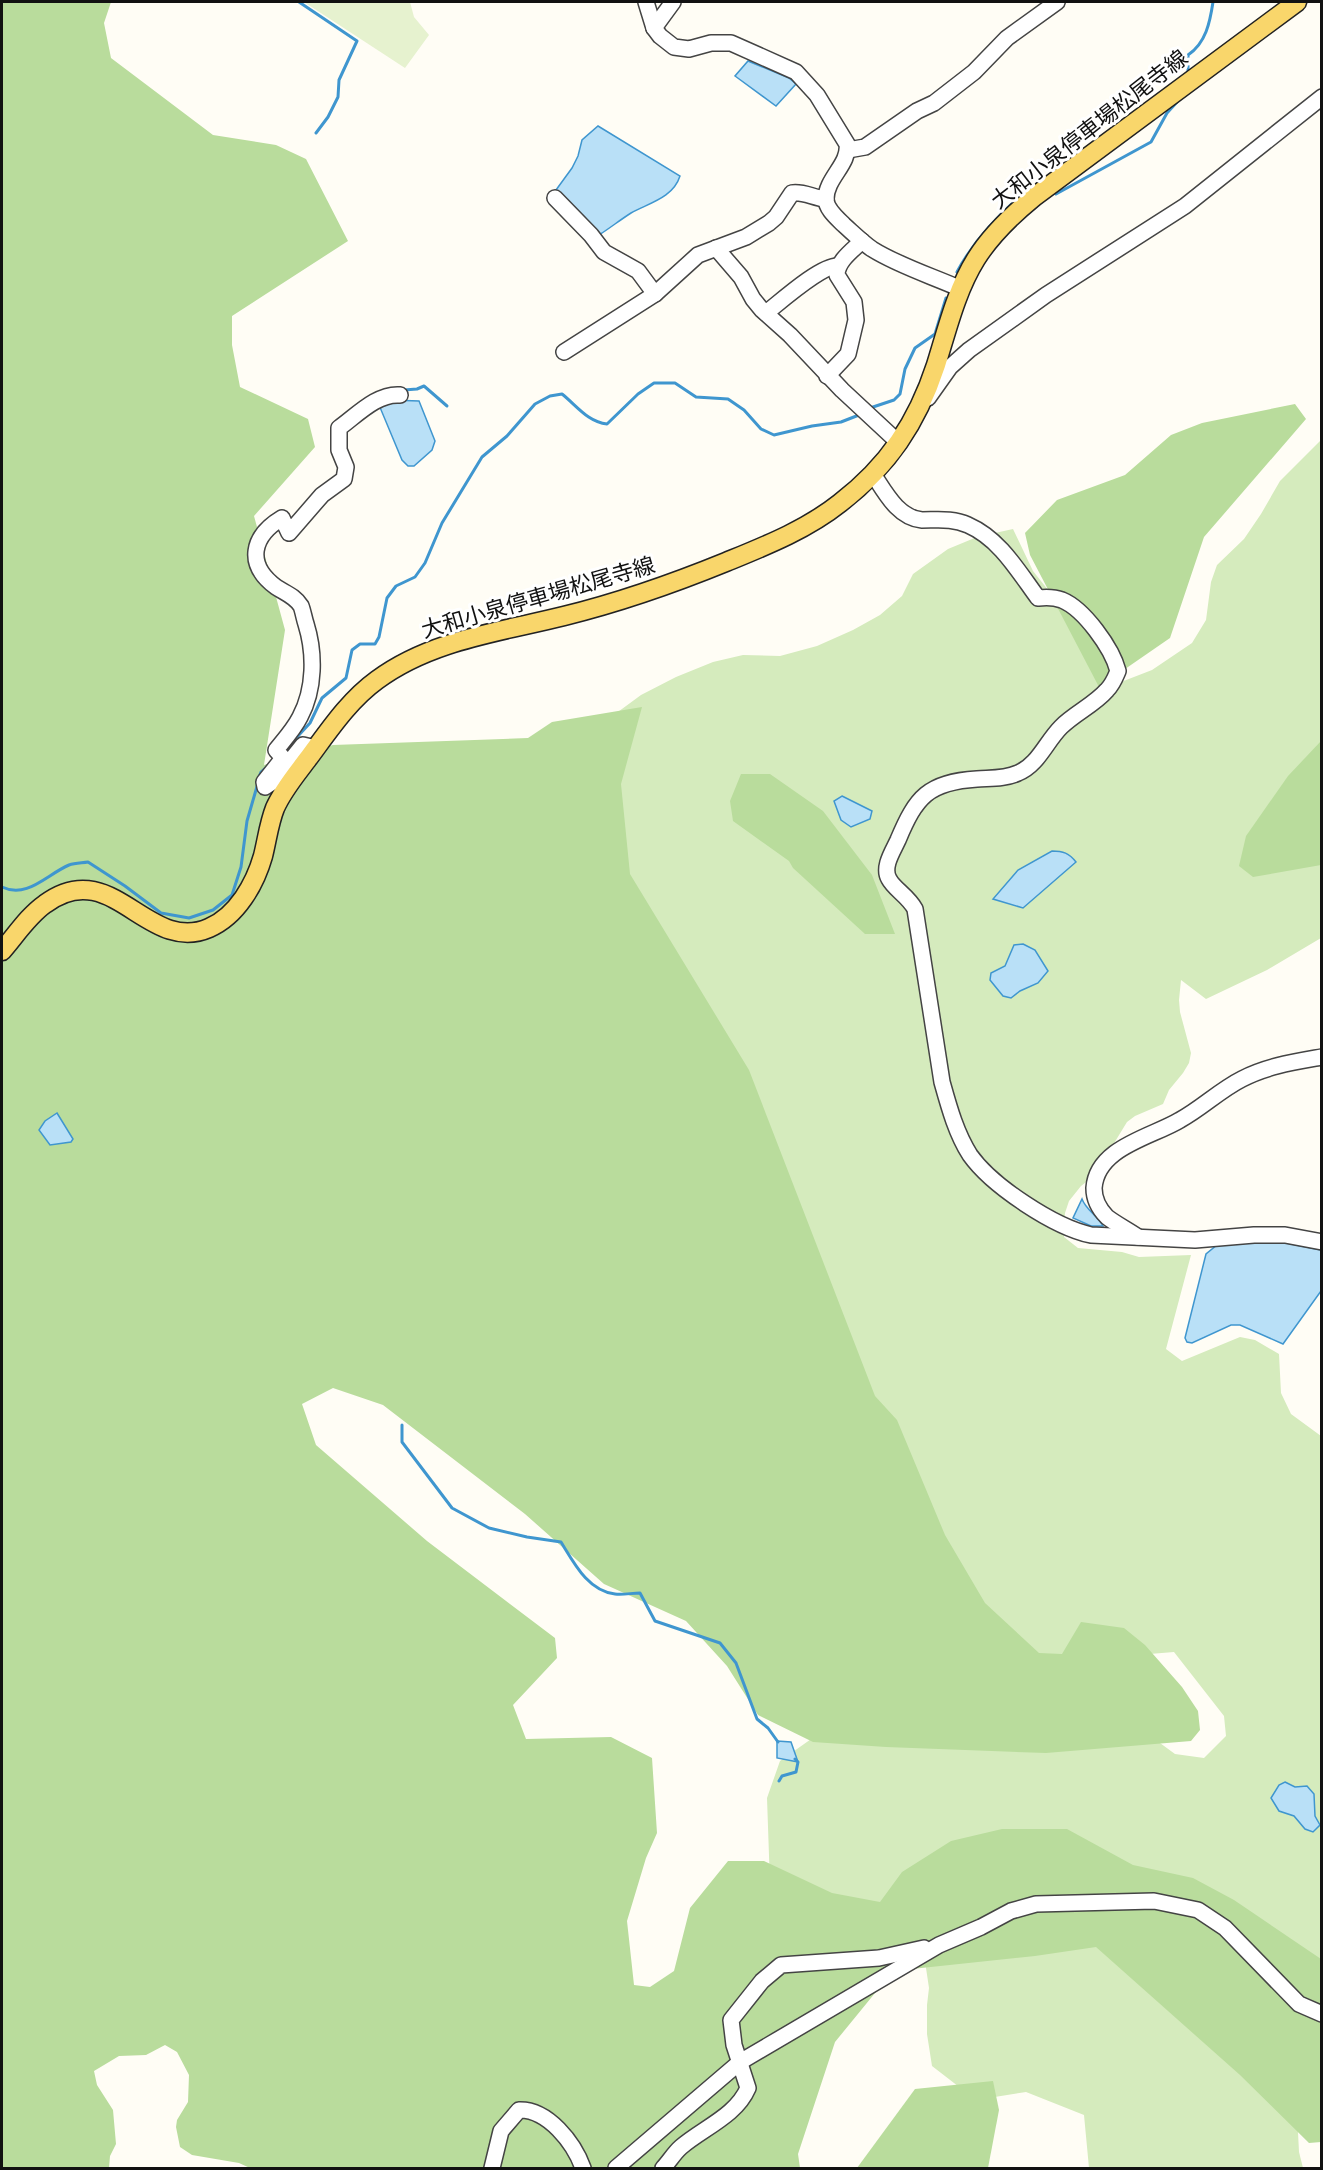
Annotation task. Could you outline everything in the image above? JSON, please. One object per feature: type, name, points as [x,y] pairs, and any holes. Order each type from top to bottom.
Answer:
[{"type":"main road","name":"大和小泉停車場松尾寺線","points":[[2,951],[28,919],[44,904],[63,893],[83,889],[119,900],[153,923],[167,929],[195,932],[218,923],[240,903],[254,883],[276,808],[285,790],[337,720],[362,692],[403,662],[458,641],[618,602],[665,587],[758,549],[817,519],[841,502],[873,474],[899,443],[916,415],[935,369],[961,289],[976,259],[988,242],[1034,197],[1297,2]]},
{"type":"street","points":[[646,2],[654,28],[667,42],[681,49],[698,48],[711,43],[731,43],[795,72],[817,95],[844,138],[848,150],[829,185],[826,199],[831,211],[862,241],[880,254],[961,289]]},
{"type":"street","points":[[654,28],[673,2]]},
{"type":"street","points":[[848,150],[865,147],[917,111],[934,103],[974,72],[1007,38],[1058,2]]},
{"type":"street","points":[[916,415],[950,367],[969,350],[1046,295],[1185,206],[1322,97]]},
{"type":"street","points":[[564,352],[655,294],[698,255],[746,237],[769,222],[776,217],[792,193],[826,199]]},
{"type":"street","points":[[555,198],[607,255],[638,271],[655,294]]},
{"type":"street","points":[[827,376],[848,354],[856,320],[854,302],[837,275],[838,266],[862,241]]},
{"type":"street","points":[[716,248],[741,277],[753,299],[766,313],[790,335],[827,376],[899,443]]},
{"type":"street","points":[[766,313],[821,272],[832,266],[838,266]]},
{"type":"street","points":[[316,748],[303,746],[274,781],[265,787],[264,782],[300,717],[311,687],[313,655],[311,639],[301,606],[289,593],[276,587],[261,570],[255,551],[257,543],[268,526],[282,518],[290,533],[322,495],[344,479],[346,467],[339,450],[339,428],[375,401],[392,394],[400,395]]},
{"type":"street","points":[[873,474],[893,503],[910,517],[920,520],[955,520],[967,524],[993,541],[1038,597],[1060,600],[1073,606],[1111,650],[1118,670],[1112,685],[1096,701],[1061,727],[1028,768],[1004,778],[960,780],[930,790],[917,803],[906,820],[888,861],[886,870],[888,878],[910,900],[915,909],[942,1082],[958,1132],[971,1156],[980,1167],[1014,1194],[1061,1226],[1091,1235],[1195,1240],[1285,1235],[1322,1242]]},
{"type":"street","points":[[1138,1237],[1107,1217],[1099,1207],[1094,1195],[1095,1182],[1102,1167],[1114,1154],[1125,1146],[1181,1120],[1242,1079],[1287,1063],[1322,1057]]},
{"type":"street","points":[[615,2169],[741,2062],[939,1945],[1011,1911],[1036,1904],[1154,1901],[1198,1910],[1225,1928],[1299,2004],[1322,2014]]},
{"type":"street","points":[[663,2169],[681,2148],[725,2116],[745,2094],[748,2088],[734,2044],[731,2020],[762,1981],[781,1965],[879,1958],[939,1945]]},
{"type":"street","points":[[492,2169],[501,2132],[519,2110],[530,2109],[543,2116],[565,2136],[583,2169]]},
{"type":"green space","points":[[2,2],[111,2],[104,23],[111,58],[213,135],[276,145],[306,159],[348,241],[232,316],[232,345],[240,387],[308,419],[315,447],[254,516],[285,630],[264,765],[333,745],[528,738],[552,722],[642,707],[621,784],[630,874],[749,1070],[875,1396],[897,1420],[945,1535],[985,1603],[1039,1653],[1062,1654],[1081,1622],[1124,1628],[1145,1645],[1182,1687],[1198,1711],[1200,1730],[1191,1741],[1046,1753],[813,1742],[758,1715],[727,1666],[686,1621],[604,1584],[525,1514],[383,1405],[333,1388],[302,1404],[316,1445],[427,1541],[555,1638],[557,1658],[513,1705],[526,1739],[611,1737],[652,1758],[657,1833],[646,1858],[627,1921],[634,1985],[650,1987],[674,1971],[690,1908],[728,1861],[764,1861],[832,1893],[880,1902],[902,1872],[951,1841],[1002,1829],[1067,1829],[1133,1865],[1193,1878],[1234,1900],[1321,1959],[1321,2142],[1309,2143],[1240,2075],[1096,1947],[893,1971],[835,2042],[798,2154],[800,2168],[250,2168],[239,2163],[192,2155],[180,2147],[176,2127],[177,2120],[188,2102],[189,2075],[177,2052],[165,2045],[146,2055],[119,2056],[94,2071],[97,2085],[113,2110],[116,2144],[110,2156],[109,2168],[2,2168]]},
{"type":"green space","points":[[304,2],[410,2],[414,17],[429,35],[405,68]]},
{"type":"green space","points":[[1295,404],[1306,419],[1204,537],[1170,638],[1099,687],[1030,555],[1025,533],[1057,500],[1125,475],[1171,435],[1202,423]]},
{"type":"green space","points":[[1321,440],[1321,938],[1267,970],[1206,999],[1181,980],[1180,1012],[1191,1053],[1189,1063],[1169,1090],[1163,1104],[1127,1122],[1094,1176],[1081,1186],[1069,1201],[1065,1213],[1064,1237],[1078,1248],[1122,1252],[1139,1257],[1191,1255],[1166,1349],[1182,1361],[1240,1337],[1255,1340],[1279,1354],[1281,1393],[1291,1414],[1321,1436],[1321,2014],[1296,2093],[1299,2152],[1303,2168],[1089,2168],[1084,2115],[1026,2092],[976,2100],[932,2066],[927,2034],[929,1988],[923,1948],[771,1913],[767,1798],[780,1761],[831,1725],[1134,1724],[1175,1754],[1204,1758],[1226,1736],[1224,1716],[1174,1652],[1113,1657],[998,1655],[562,753],[641,695],[676,677],[713,662],[743,655],[780,656],[817,646],[853,630],[880,615],[902,596],[913,574],[948,549],[977,537],[1013,529],[1033,571],[1121,682],[1152,670],[1192,643],[1206,620],[1211,582],[1217,565],[1244,539],[1280,481]]},
{"type":"green space","points":[[1321,741],[1321,865],[1253,877],[1239,866],[1246,836],[1288,776]]},
{"type":"green space","points":[[741,774],[770,774],[823,811],[872,875],[895,934],[865,934],[793,868],[789,861],[733,821],[730,801]]},
{"type":"green space","points":[[993,2081],[999,2110],[988,2168],[857,2168],[915,2089]]},
{"type":"water","points":[[748,61],[789,78],[796,84],[776,106],[735,76]]},
{"type":"water","points":[[598,126],[680,176],[672,190],[666,195],[631,213],[599,235],[556,190],[572,168],[582,140]]},
{"type":"water","points":[[390,400],[419,401],[435,441],[432,450],[414,466],[408,466],[402,460],[379,405]]},
{"type":"water","points":[[842,796],[872,811],[870,819],[851,827],[841,820],[834,801]]},
{"type":"water","points":[[1052,851],[1066,853],[1076,862],[1023,908],[993,899],[1018,870]]},
{"type":"water","points":[[1023,944],[1035,950],[1048,971],[1038,983],[1011,998],[1003,996],[990,980],[991,973],[1005,966],[1014,945]]},
{"type":"water","points":[[57,1113],[73,1139],[71,1142],[50,1145],[39,1130],[45,1121]]},
{"type":"water","points":[[1082,1199],[1103,1226],[1091,1226],[1073,1218]]},
{"type":"water","points":[[1286,1243],[1321,1250],[1321,1291],[1283,1344],[1240,1325],[1231,1325],[1192,1343],[1187,1342],[1185,1338],[1206,1254],[1217,1245]]},
{"type":"water","points":[[777,1741],[791,1742],[798,1762],[777,1758]]},
{"type":"water","points":[[1285,1782],[1295,1787],[1307,1786],[1314,1794],[1315,1816],[1320,1825],[1313,1832],[1305,1829],[1294,1816],[1279,1811],[1271,1798],[1279,1785]]},
{"type":"waterway","points":[[299,2],[357,41],[339,80],[338,97],[328,117],[316,133]]},
{"type":"waterway","points":[[1188,71],[1188,55],[1203,38],[1209,24],[1213,2]]},
{"type":"waterway","points":[[1056,194],[1151,142],[1167,113],[1177,102]]},
{"type":"waterway","points":[[957,272],[972,248],[990,226],[1032,186]]},
{"type":"waterway","points":[[870,408],[894,400],[900,394],[905,369],[915,348],[935,334],[946,298]]},
{"type":"waterway","points":[[286,749],[310,723],[322,698],[346,678],[352,650],[360,644],[375,644],[379,637],[387,598],[396,586],[415,577],[425,563],[442,523],[482,457],[507,436],[535,404],[550,396],[562,394],[588,417],[607,424],[638,394],[654,383],[675,383],[696,397],[728,399],[744,410],[761,429],[774,435],[841,422],[859,415]]},
{"type":"waterway","points":[[404,393],[404,390],[424,386],[447,406]]},
{"type":"waterway","points":[[259,777],[270,764]]},
{"type":"waterway","points":[[2,887],[11,890],[28,888],[69,865],[88,862],[161,913],[189,918],[213,910],[232,895],[241,867],[247,821],[258,783]]},
{"type":"waterway","points":[[402,1425],[402,1442],[452,1508],[489,1528],[561,1542],[583,1575],[597,1588],[615,1594],[640,1593],[655,1621],[720,1643],[736,1663],[757,1719],[768,1728],[778,1742]]},
{"type":"waterway","points":[[779,1781],[782,1776],[796,1772],[798,1762],[795,1759]]}]
